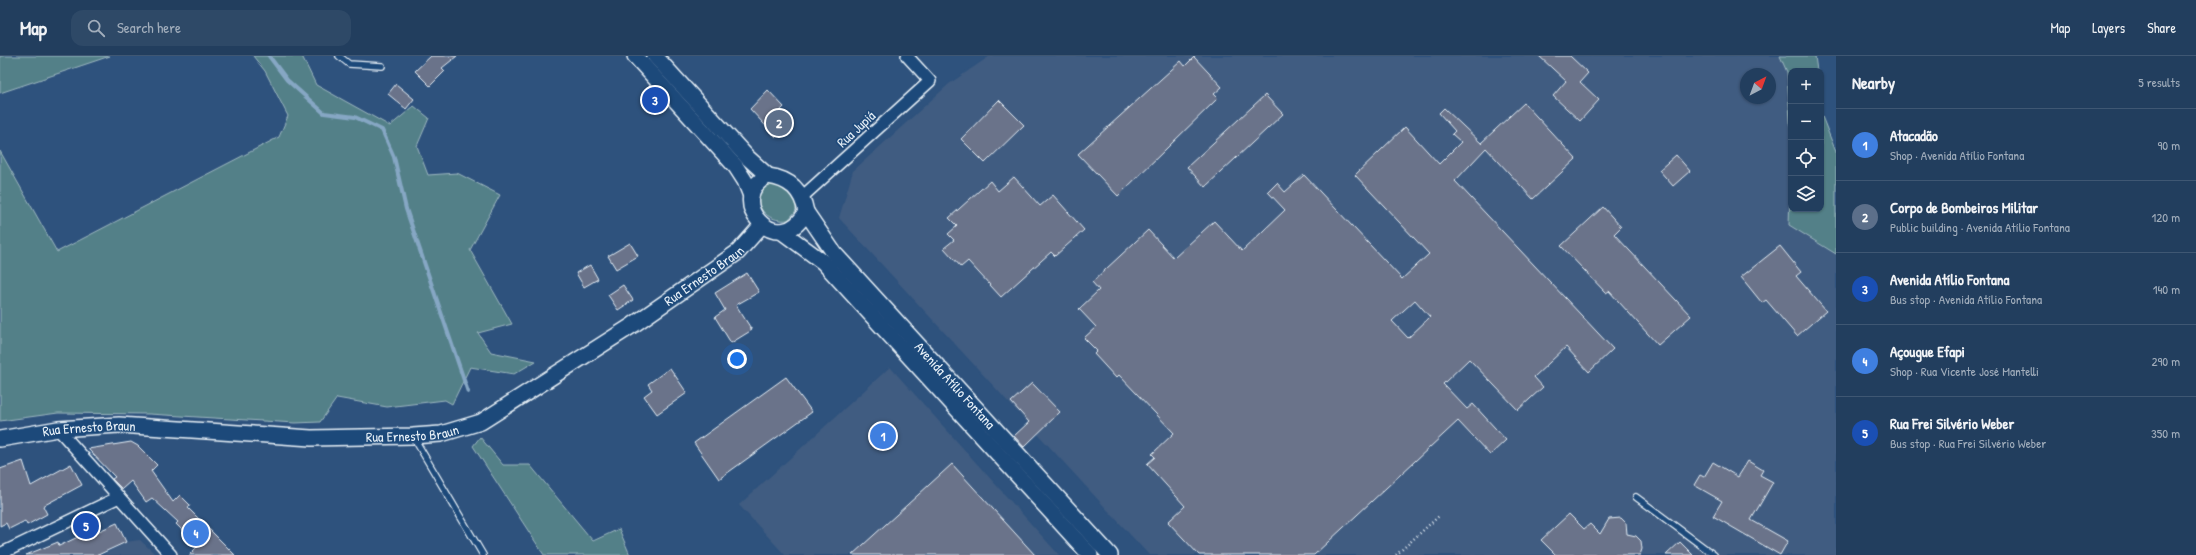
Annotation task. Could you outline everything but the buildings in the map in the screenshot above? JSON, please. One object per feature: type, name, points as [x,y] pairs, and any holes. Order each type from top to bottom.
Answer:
[{"type":"main road","points":[[635,56],[736,167],[745,181],[751,196]]},
{"type":"main road","points":[[655,56],[747,157],[768,176],[781,178],[790,183],[802,197],[806,212],[800,222],[792,229],[781,231],[770,229],[762,225],[754,216],[751,206],[751,196],[754,186],[760,180],[768,176]]},
{"type":"main road","name":"Avenida Atílio Fontana","points":[[806,212],[834,253],[1110,555]]},
{"type":"main road","name":"Rua Ernesto Braun","points":[[0,439],[58,430],[119,425],[311,438],[441,434],[481,422],[633,325],[738,252],[762,225]]},
{"type":"main road","name":"Avenida Atílio Fontana","points":[[781,231],[823,262],[1090,555]]},
{"type":"street","name":"Rua Jupiá","points":[[802,197],[930,81],[907,56]]},
{"type":"street","points":[[58,430],[171,555]]},
{"type":"street","points":[[0,554],[119,497]]},
{"type":"lane","points":[[340,56],[349,64],[382,66]]},
{"type":"lane","points":[[413,436],[483,555]]},
{"type":"lane","points":[[1636,497],[1714,555]]},
{"type":"path","points":[[1396,555],[1439,516]]},
{"type":"shaded area","points":[[990,56],[1797,56],[1792,68],[1788,68],[1788,212],[1791,212],[1789,225],[1836,254],[1836,555],[1149,555],[839,218],[853,171],[949,84]]},
{"type":"shaded area","points":[[890,367],[1059,555],[785,555],[739,505]]},
{"type":"shaded area","points":[[140,540],[156,555],[103,555],[126,542]]},
{"type":"green space","points":[[0,56],[110,56],[0,93]]},
{"type":"green space","points":[[253,56],[302,56],[316,85],[390,126],[414,106],[429,118],[417,146],[428,175],[457,173],[500,195],[470,250],[512,324],[478,333],[491,352],[536,361],[514,374],[470,367],[452,404],[445,400],[387,407],[337,398],[320,422],[295,423],[149,414],[58,413],[0,421],[0,151],[57,252],[279,137],[288,116],[265,71]]},
{"type":"green space","points":[[1780,56],[1815,56],[1817,68],[1788,68],[1788,88],[1787,72]]},
{"type":"green space","points":[[1824,122],[1836,152],[1836,254],[1789,225],[1789,212],[1824,212]]},
{"type":"green space","points":[[773,183],[790,194],[796,202],[795,212],[788,220],[777,220],[772,218],[760,208],[757,197],[764,185]]},
{"type":"green space","points":[[480,437],[503,465],[530,465],[593,541],[619,529],[630,555],[544,555],[473,446]]},
{"type":"waterway","points":[[269,56],[287,80],[324,113],[355,117],[382,130],[394,157],[406,209],[468,392]]},
{"type":"place","name":"Avenida Atílio Fontana","points":[[655,100]]},
{"type":"place","name":"Corpo de Bombeiros Militar","points":[[779,123]]},
{"type":"place","name":"Atacadão","points":[[883,436]]},
{"type":"place","name":"Rua Frei Silvério Weber","points":[[86,526]]},
{"type":"place","name":"Açougue Efapi","points":[[196,533]]}]
